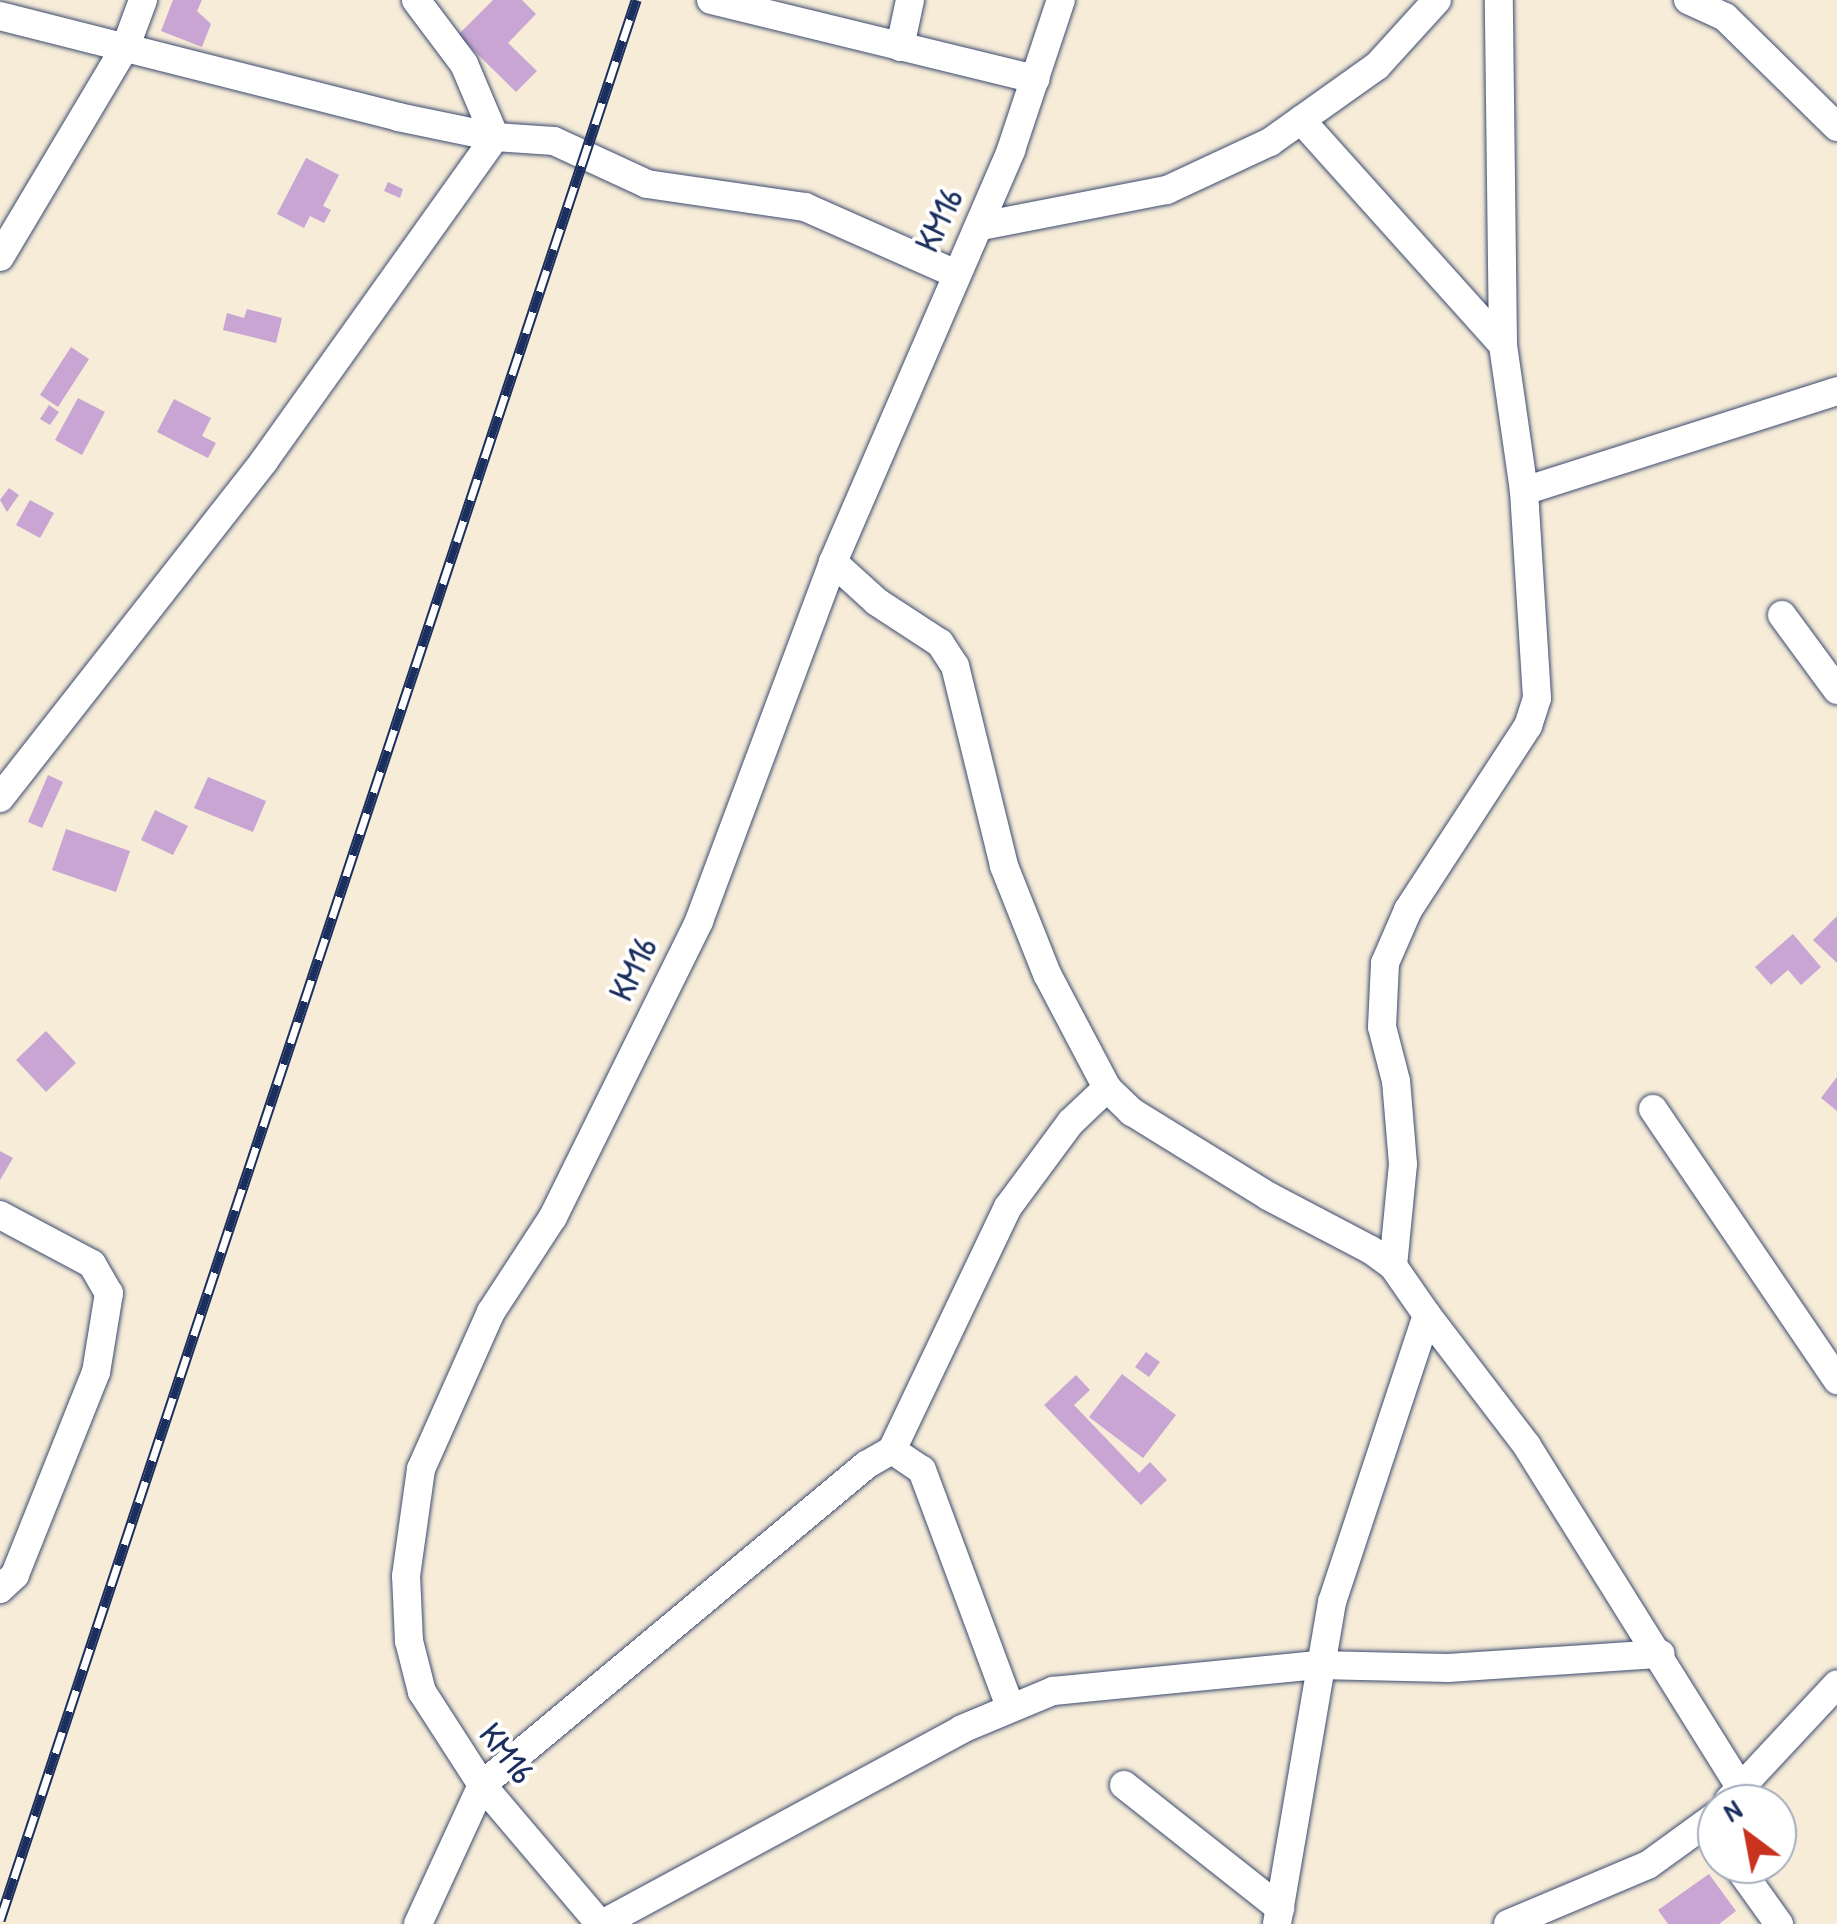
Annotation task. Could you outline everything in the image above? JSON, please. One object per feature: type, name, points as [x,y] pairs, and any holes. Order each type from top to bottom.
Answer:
[{"type":"street","points":[[0,257],[126,46],[142,0]]},
{"type":"street","points":[[416,0],[464,64],[495,137]]},
{"type":"street","points":[[711,0],[1036,80]]},
{"type":"street","points":[[900,47],[910,0]]},
{"type":"street","name":"KM16","points":[[601,1924],[482,1785],[422,1692],[409,1641],[406,1576],[421,1470],[490,1312],[553,1216],[698,921],[833,562],[954,272],[981,226],[1036,80],[1061,0]]},
{"type":"street","points":[[981,226],[1168,190],[1270,142],[1377,66],[1436,0]]},
{"type":"street","points":[[1393,1266],[1403,1164],[1396,1081],[1382,1027],[1385,963],[1408,910],[1528,726],[1537,698],[1524,491],[1503,345],[1499,0]]},
{"type":"street","points":[[1688,0],[1724,17],[1837,127]]},
{"type":"street","points":[[0,16],[495,137],[554,141],[647,184],[820,211],[954,272]]},
{"type":"street","points":[[1301,120],[1503,345]]},
{"type":"street","points":[[0,798],[264,461],[495,137]]},
{"type":"street","points":[[1524,491],[1837,391]]},
{"type":"street","points":[[833,562],[877,602],[940,643],[955,666],[1004,866],[1047,974],[1107,1088],[1206,1158],[1393,1266],[1527,1446],[1661,1654],[1711,1784]]},
{"type":"street","points":[[1782,615],[1837,690]]},
{"type":"street","points":[[418,1924],[482,1785],[866,1465],[892,1450],[1008,1206],[1062,1133],[1107,1088]]},
{"type":"street","points":[[1653,1109],[1837,1380]]},
{"type":"street","points":[[0,1214],[92,1264],[109,1293],[96,1372],[15,1576],[0,1589]]},
{"type":"street","points":[[1278,1916],[1318,1664],[1427,1314]]},
{"type":"street","points":[[892,1450],[922,1470],[1010,1706]]},
{"type":"street","points":[[601,1924],[1010,1706],[1106,1682],[1318,1664],[1448,1668],[1661,1654]]},
{"type":"street","points":[[1749,1784],[1837,1684]]},
{"type":"street","points":[[1124,1785],[1278,1916]]},
{"type":"street","points":[[1508,1924],[1602,1888],[1697,1829]]},
{"type":"street","points":[[1750,1884],[1779,1924]]},
{"type":"building","points":[[173,0],[202,0],[197,11],[211,24],[202,47],[161,31]]},
{"type":"building","points":[[493,0],[522,0],[536,14],[508,43],[537,71],[516,92],[458,35]]},
{"type":"building","points":[[306,158],[339,175],[323,206],[331,210],[324,223],[310,216],[304,228],[277,214]]},
{"type":"building","points":[[388,182],[403,189],[400,198],[384,191]]},
{"type":"building","points":[[247,309],[282,318],[276,343],[223,330],[227,313],[244,318]]},
{"type":"building","points":[[71,347],[89,359],[58,407],[40,395]]},
{"type":"building","points":[[78,398],[105,412],[82,455],[55,440]]},
{"type":"building","points":[[174,399],[211,418],[202,436],[216,443],[208,458],[157,432]]},
{"type":"building","points":[[49,405],[59,412],[50,425],[40,419]]},
{"type":"building","points":[[9,488],[19,495],[7,512],[0,500]]},
{"type":"building","points":[[30,500],[54,513],[40,538],[16,525]]},
{"type":"building","points":[[48,775],[63,782],[42,828],[28,822]]},
{"type":"building","points":[[208,777],[266,801],[253,832],[194,808]]},
{"type":"building","points":[[155,810],[188,826],[173,855],[141,840]]},
{"type":"building","points":[[66,829],[130,851],[116,892],[52,870]]},
{"type":"building","points":[[1837,916],[1837,963],[1813,940]]},
{"type":"building","points":[[1793,934],[1821,967],[1801,985],[1788,970],[1771,985],[1755,967]]},
{"type":"building","points":[[46,1031],[76,1063],[46,1092],[16,1060]]},
{"type":"building","points":[[1837,1077],[1837,1111],[1821,1098]]},
{"type":"building","points":[[0,1151],[13,1158],[0,1180]]},
{"type":"building","points":[[1146,1352],[1160,1362],[1149,1377],[1135,1367]]},
{"type":"building","points":[[1122,1374],[1176,1415],[1143,1458],[1089,1417]]},
{"type":"building","points":[[1076,1375],[1090,1390],[1074,1405],[1139,1473],[1150,1462],[1167,1480],[1141,1505],[1044,1405]]},
{"type":"building","points":[[1697,1882],[1716,1884],[1736,1911],[1719,1924],[1668,1924],[1658,1910]]},
{"type":"railway","points":[[0,1920],[636,0]]}]
